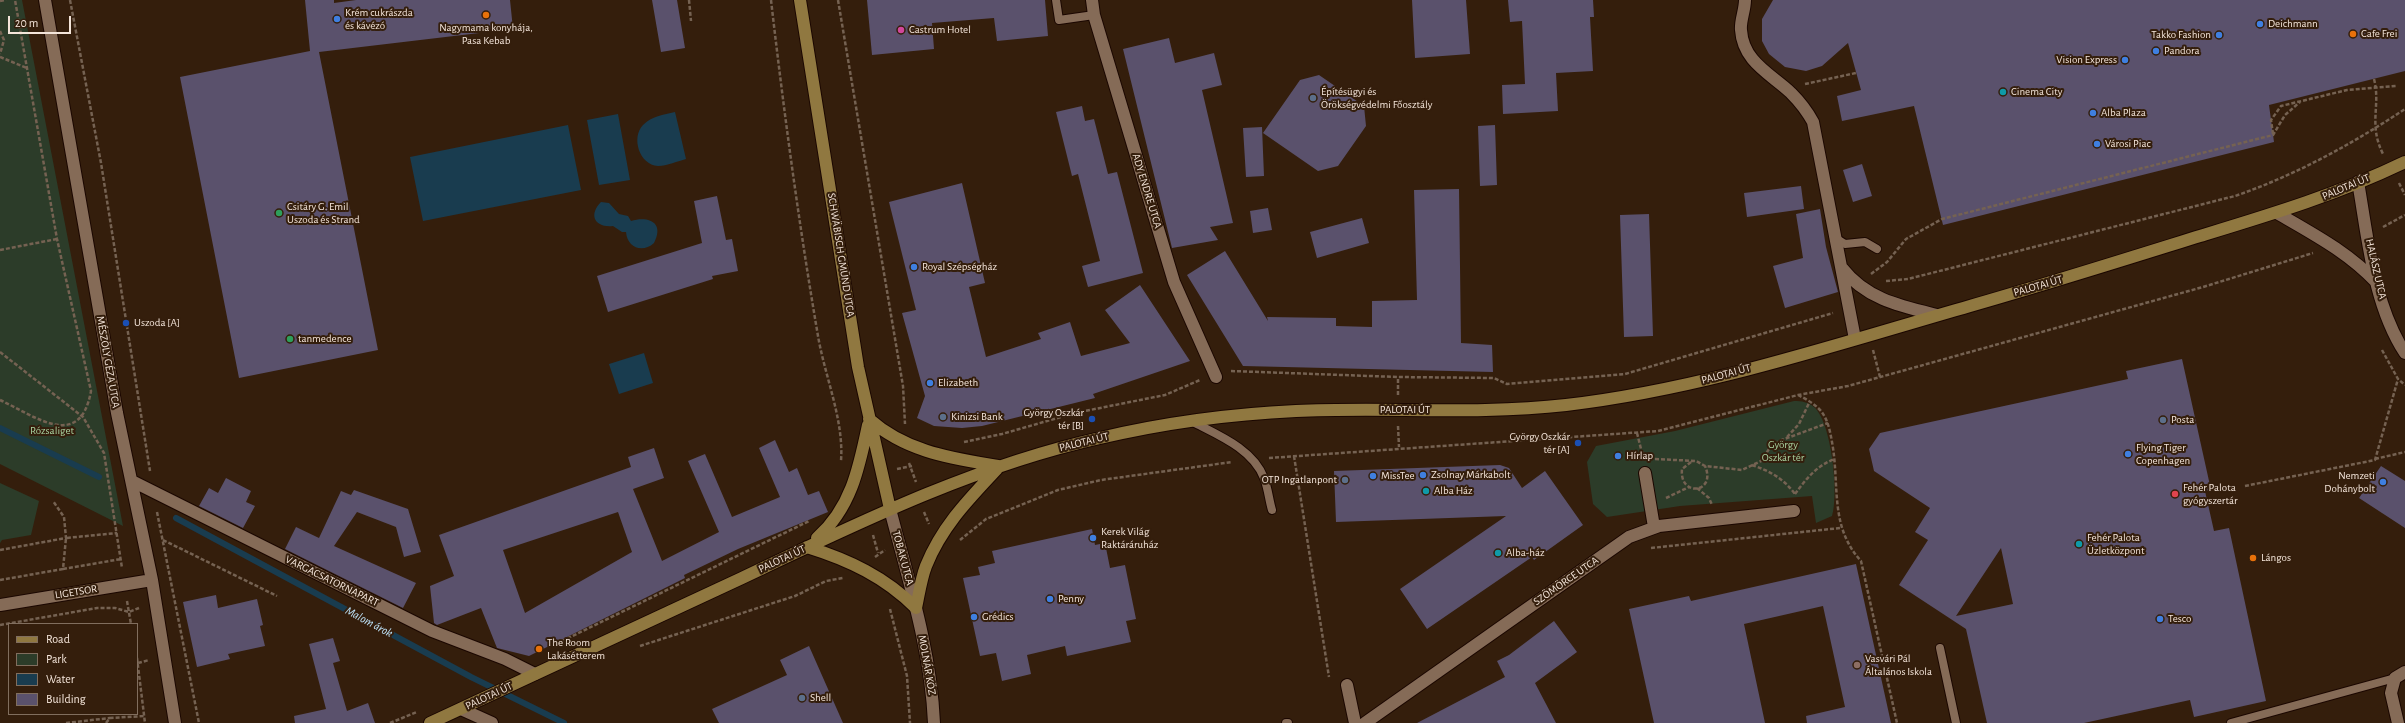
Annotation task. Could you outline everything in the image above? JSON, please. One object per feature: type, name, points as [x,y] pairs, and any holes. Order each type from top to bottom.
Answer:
[{"type":"main road","name":"SCHWÄBISCH GMÜND UTCA","points":[[800,0],[858,367],[890,509]]},
{"type":"main road","name":"PALOTAI ÚT","points":[[430,723],[890,509],[999,466],[1103,437],[1193,422],[1296,411],[1488,410],[1557,406],[1607,400],[1684,386],[1869,335],[2277,213],[2405,162]]},
{"type":"main road","points":[[869,419],[883,432],[919,450],[939,456],[999,466]]},
{"type":"main road","points":[[869,419],[855,481],[842,511],[828,528],[807,547],[846,560],[864,569],[897,589],[916,608]]},
{"type":"main road","points":[[916,608],[926,567],[936,543],[950,521],[999,466]]},
{"type":"street","name":"MÉSZÖLY GÉZA UTCA","points":[[45,0],[117,413],[152,580],[175,723]]},
{"type":"street","name":"ADY ENDRE UTCA","points":[[1092,0],[1094,15],[1174,282],[1216,377]]},
{"type":"street","points":[[1745,0],[1741,30],[1745,47],[1754,63],[1791,93],[1805,108],[1813,122],[1820,149],[1834,237],[1855,339]]},
{"type":"street","name":"HALÁSZ UTCA","points":[[2358,182],[2377,283],[2397,340],[2405,353]]},
{"type":"street","points":[[2277,213],[2336,247],[2360,266],[2377,283]]},
{"type":"street","points":[[1840,266],[1853,283],[1863,290],[1907,307],[1937,315]]},
{"type":"street","points":[[1645,474],[1654,527]]},
{"type":"street","name":"VARGACSATORNAPART","points":[[132,481],[432,631],[505,660],[535,674]]},
{"type":"street","name":"TOBAK UTCA","points":[[890,509],[916,608]]},
{"type":"street","name":"SZÖMÖRCE UTCA","points":[[1365,723],[1629,537],[1654,527],[1794,511]]},
{"type":"street","name":"LIGETSOR","points":[[0,605],[152,580]]},
{"type":"street","name":"MOLNÁR KÖZ","points":[[916,608],[929,672],[934,723]]},
{"type":"street","points":[[2398,723],[2391,693],[2400,675]]},
{"type":"street","points":[[1347,685],[1355,723]]},
{"type":"street","points":[[461,709],[492,723]]},
{"type":"lane","points":[[1056,0],[1059,20],[1094,15]]},
{"type":"lane","points":[[1834,237],[1845,244],[1865,242],[1878,249]]},
{"type":"lane","points":[[1193,422],[1235,445],[1251,459],[1264,477],[1272,510]]},
{"type":"lane","points":[[1940,648],[1956,723]]},
{"type":"lane","points":[[2231,723],[2400,675]]},
{"type":"path","points":[[0,0],[6,0]]},
{"type":"path","points":[[0,400],[56,426],[70,425],[83,417],[88,407],[91,391],[58,239],[15,0]]},
{"type":"path","points":[[70,0],[101,163],[153,492],[199,723]]},
{"type":"path","points":[[689,0],[691,21]]},
{"type":"path","points":[[771,0],[786,135],[818,338],[838,427],[840,465]]},
{"type":"path","points":[[838,0],[903,386],[904,420],[906,425]]},
{"type":"path","points":[[0,31],[4,40],[0,54]]},
{"type":"path","points":[[0,57],[27,68]]},
{"type":"path","points":[[1804,85],[1856,73]]},
{"type":"path","points":[[2374,79],[2376,89],[2374,129]]},
{"type":"path","points":[[2274,135],[2271,120],[2281,106],[2347,90],[2376,89],[2396,86]]},
{"type":"path","points":[[1873,278],[1868,277],[1887,262],[1906,239],[1942,219],[2274,135],[2285,115],[2300,102]]},
{"type":"path","points":[[1884,280],[1908,279],[2235,196],[2272,183],[2296,172],[2374,129],[2405,109]]},
{"type":"path","points":[[2368,235],[2405,215]]},
{"type":"path","points":[[0,250],[58,239]]},
{"type":"path","points":[[936,543],[953,545],[986,519],[1058,490],[1101,480],[1251,459],[1637,433],[1687,425],[1798,395],[1848,386],[2203,287],[2336,247]]},
{"type":"path","points":[[958,443],[1002,434],[1075,413],[1165,395],[1202,380],[1216,377],[1225,371],[1238,370],[1398,377],[1494,378],[1507,384],[1625,374],[1849,308]]},
{"type":"path","points":[[1869,335],[1880,377]]},
{"type":"path","points":[[0,352],[83,417],[104,453],[131,623]]},
{"type":"path","points":[[2375,460],[2398,379],[2405,385]]},
{"type":"path","points":[[1798,395],[1820,410],[1828,423],[1835,459],[1840,528],[1849,548],[1861,561],[1897,723]]},
{"type":"path","points":[[1787,438],[1799,424],[1810,402]]},
{"type":"path","points":[[1637,433],[1642,452],[1652,459],[1696,461],[1705,466],[1742,470],[1762,461],[1769,449],[1787,438],[1828,423]]},
{"type":"path","points":[[2245,486],[2375,460],[2405,452]]},
{"type":"path","points":[[1294,456],[1330,677]]},
{"type":"path","points":[[1794,511],[1795,494],[1811,474],[1825,462],[1835,459]]},
{"type":"path","points":[[1696,461],[1688,463],[1682,469],[1681,478],[1685,485],[1689,487],[1701,488],[1707,482],[1709,474],[1705,466]]},
{"type":"path","points":[[1752,465],[1774,473],[1786,483],[1795,494]]},
{"type":"path","points":[[53,501],[64,517],[66,538],[63,569]]},
{"type":"path","points":[[558,643],[813,519]]},
{"type":"path","points":[[1645,550],[1840,528]]},
{"type":"path","points":[[0,550],[66,538],[117,533]]},
{"type":"path","points":[[163,540],[277,596]]},
{"type":"path","points":[[635,647],[795,596],[826,581],[850,577],[864,569],[878,553],[899,544]]},
{"type":"path","points":[[0,580],[121,559]]},
{"type":"path","points":[[890,607],[907,676],[910,723]]},
{"type":"path","points":[[0,624],[97,608],[115,608],[129,612]]},
{"type":"path","points":[[145,723],[138,663],[152,659]]},
{"type":"path","points":[[66,723],[145,716]]},
{"type":"path","points":[[106,723],[110,718]]},
{"type":"green space","name":"Rózsaliget","points":[[0,0],[22,0],[123,526],[0,464]]},
{"type":"green space","name":"György Oszkár tér","points":[[1794,401],[1805,402],[1814,407],[1820,415],[1825,428],[1829,443],[1834,477],[1835,493],[1832,516],[1816,523],[1812,496],[1680,506],[1607,517],[1593,504],[1587,462],[1596,446],[1675,431]]},
{"type":"green space","points":[[0,483],[39,501],[31,535],[2,540],[0,543]]},
{"type":"water","points":[[675,112],[686,159],[661,166],[651,164],[646,161],[639,150],[637,143],[639,130],[646,122],[658,116]]},
{"type":"water","points":[[618,114],[630,180],[599,185],[587,120]]},
{"type":"water","points":[[568,125],[581,190],[423,221],[410,157]]},
{"type":"water","points":[[601,202],[609,203],[619,214],[628,216],[631,221],[643,219],[653,222],[656,225],[657,230],[657,236],[654,243],[645,248],[636,247],[629,242],[626,232],[622,232],[613,226],[598,223],[594,216],[597,207]]},
{"type":"water","points":[[644,353],[653,383],[619,394],[609,364]]},
{"type":"building","name":"Csitáry G. Emil Uszoda és Strand","points":[[305,0],[334,0],[334,3],[356,0],[510,0],[513,29],[319,52],[378,350],[239,378],[180,77],[310,51]]},
{"type":"building","points":[[652,0],[677,0],[685,48],[661,52]]},
{"type":"building","name":"Castrum Hotel","points":[[867,0],[1045,0],[1048,36],[997,41],[994,18],[932,23],[934,49],[872,55]]},
{"type":"building","points":[[1412,0],[1466,0],[1470,54],[1415,58]]},
{"type":"building","points":[[1508,0],[1593,0],[1594,17],[1590,17],[1593,71],[1556,73],[1558,111],[1503,114],[1502,85],[1525,84],[1522,21],[1510,22]]},
{"type":"building","name":"Alba Plaza","points":[[1773,0],[2405,0],[2405,71],[2269,105],[2274,142],[1943,225],[1914,106],[1842,121],[1837,96],[1861,90],[1848,43],[1822,66],[1806,71],[1785,67],[1769,54],[1762,41],[1762,19]]},
{"type":"building","points":[[1169,38],[1175,63],[1214,53],[1222,85],[1202,90],[1233,223],[1210,227],[1218,240],[1172,248],[1123,49]]},
{"type":"building","points":[[1319,75],[1364,106],[1366,126],[1338,166],[1318,171],[1263,133],[1300,80]]},
{"type":"building","points":[[1082,106],[1085,121],[1094,119],[1108,174],[1117,172],[1143,273],[1088,287],[1082,266],[1100,261],[1078,174],[1072,176],[1056,112]]},
{"type":"building","points":[[1495,125],[1497,185],[1480,186],[1478,126]]},
{"type":"building","points":[[1262,127],[1264,176],[1246,177],[1243,128]]},
{"type":"building","points":[[1862,164],[1872,196],[1853,202],[1843,170]]},
{"type":"building","points":[[962,183],[985,283],[969,287],[986,357],[1041,339],[1038,333],[1070,322],[1081,356],[1130,343],[1105,310],[1140,285],[1190,361],[1093,394],[1095,398],[982,426],[962,428],[934,426],[917,418],[925,396],[902,313],[916,310],[889,202]]},
{"type":"building","points":[[1801,186],[1804,209],[1747,217],[1744,193]]},
{"type":"building","points":[[1459,189],[1461,343],[1492,345],[1493,372],[1243,366],[1187,275],[1225,251],[1268,321],[1267,317],[1336,318],[1336,326],[1372,327],[1372,301],[1417,300],[1414,190]]},
{"type":"building","points":[[717,196],[726,240],[732,239],[738,271],[712,276],[713,279],[608,312],[597,276],[702,243],[694,201]]},
{"type":"building","points":[[1268,208],[1272,230],[1253,233],[1250,211]]},
{"type":"building","points":[[1820,209],[1826,247],[1838,292],[1785,308],[1773,266],[1803,258],[1796,214]]},
{"type":"building","points":[[1649,214],[1653,336],[1624,337],[1620,215]]},
{"type":"building","points":[[1362,218],[1369,243],[1317,258],[1310,232]]},
{"type":"building","name":"Fehér Palota Üzletközpont","points":[[2182,359],[2211,490],[2205,491],[2214,531],[2229,528],[2266,701],[2194,717],[2190,700],[2084,723],[1987,723],[1966,629],[1899,585],[1928,540],[1915,532],[1930,508],[1874,471],[1869,449],[1880,433],[2128,379],[2126,371]],"holes":[[[2001,548],[2013,604],[1956,616]]]},
{"type":"building","points":[[775,440],[789,472],[797,468],[808,495],[819,491],[828,512],[738,549],[684,575],[685,578],[529,656],[497,648],[481,608],[437,625],[434,623],[430,586],[454,576],[439,535],[631,467],[628,457],[654,448],[664,478],[633,489],[662,561],[719,532],[688,461],[705,454],[732,517],[780,497],[759,448]],"holes":[[[618,512],[632,552],[525,613],[503,550]]]},
{"type":"building","points":[[1500,465],[1509,468],[1522,488],[1545,471],[1583,525],[1534,560],[1532,557],[1427,629],[1400,589],[1506,516],[1336,522],[1334,471]]},
{"type":"building","points":[[2381,466],[2405,481],[2405,528],[2359,498]]},
{"type":"building","points":[[226,478],[251,491],[246,502],[255,506],[243,528],[199,506],[209,488],[218,493]]},
{"type":"building","points":[[354,490],[408,509],[421,552],[404,557],[396,527],[357,512],[334,546],[416,583],[403,608],[285,549],[296,527],[319,538],[341,491],[351,495]]},
{"type":"building","name":"Penny","points":[[1092,529],[1095,545],[1105,543],[1110,568],[1125,565],[1136,619],[1126,621],[1131,642],[1067,656],[1065,646],[1027,655],[1031,674],[1002,681],[996,653],[980,656],[963,578],[980,575],[978,567],[995,563],[992,551]]},
{"type":"building","points":[[1856,564],[1891,723],[1807,723],[1806,716],[1845,707],[1823,606],[1744,624],[1765,723],[1654,723],[1629,609],[1689,596],[1691,601]]},
{"type":"building","points":[[216,595],[218,608],[257,599],[263,625],[260,626],[265,646],[228,654],[230,659],[197,667],[183,602]]},
{"type":"building","points":[[1554,621],[1577,652],[1535,683],[1556,723],[1417,723],[1505,677],[1497,661],[1509,655]]},
{"type":"building","points":[[333,638],[340,661],[333,663],[347,711],[368,703],[375,723],[295,723],[294,716],[326,709],[309,644]]},
{"type":"building","points":[[809,646],[843,723],[719,723],[712,709],[787,675],[780,660]]},
{"type":"waterway","name":"Malom árok","points":[[0,428],[99,477]]},
{"type":"waterway","name":"Malom árok","points":[[176,518],[471,677],[564,723]]},
{"type":"place","name":"Nagymama konyhája, Pasa Kebab","points":[[486,15]]},
{"type":"place","name":"Krém cukrászda és kávézó","points":[[337,19]]},
{"type":"place","name":"Deichmann","points":[[2260,24]]},
{"type":"place","name":"Castrum Hotel","points":[[901,30]]},
{"type":"place","name":"Cafe Frei","points":[[2353,34]]},
{"type":"place","name":"Takko Fashion","points":[[2219,35]]},
{"type":"place","name":"Pandora","points":[[2156,51]]},
{"type":"place","name":"Vision Express","points":[[2125,60]]},
{"type":"place","name":"Cinema City","points":[[2003,92]]},
{"type":"place","name":"Építésügyi és Örökségvédelmi Főosztály","points":[[1313,98]]},
{"type":"place","name":"Alba Plaza","points":[[2093,113]]},
{"type":"place","name":"Városi Piac","points":[[2097,144]]},
{"type":"place","name":"Csitáry G. Emil Uszoda és Strand","points":[[279,213]]},
{"type":"place","name":"Royal Szépségház","points":[[914,267]]},
{"type":"place","name":"Uszoda [A]","points":[[126,323]]},
{"type":"place","name":"tanmedence","points":[[290,339]]},
{"type":"place","name":"Elizabeth","points":[[930,383]]},
{"type":"place","name":"Kinizsi Bank","points":[[943,417]]},
{"type":"place","name":"György Oszkár tér [B]","points":[[1092,419]]},
{"type":"place","name":"Posta","points":[[2163,420]]},
{"type":"place","name":"György Oszkár tér [A]","points":[[1578,443]]},
{"type":"place","name":"Flying Tiger Copenhagen","points":[[2128,454]]},
{"type":"place","name":"Hírlap","points":[[1618,456]]},
{"type":"place","name":"Zsolnay Márkabolt","points":[[1423,475]]},
{"type":"place","name":"MissTee","points":[[1373,476]]},
{"type":"place","name":"OTP Ingatlanpont","points":[[1345,480]]},
{"type":"place","name":"Nemzeti Dohánybolt","points":[[2383,482]]},
{"type":"place","name":"Alba Ház","points":[[1426,491]]},
{"type":"place","name":"Fehér Palota gyógyszertár","points":[[2175,494]]},
{"type":"place","name":"Kerek Világ Raktáráruház","points":[[1093,538]]},
{"type":"place","name":"Fehér Palota Üzletközpont","points":[[2079,544]]},
{"type":"place","name":"Alba-ház","points":[[1498,553]]},
{"type":"place","name":"Lángos","points":[[2253,558]]},
{"type":"place","name":"Penny","points":[[1050,599]]},
{"type":"place","name":"Grédics","points":[[974,617]]},
{"type":"place","name":"Tesco","points":[[2160,619]]},
{"type":"place","name":"The Room Lakásétterem","points":[[539,649]]},
{"type":"place","name":"Vasvári Pál Általános Iskola","points":[[1857,665]]},
{"type":"place","name":"Shell","points":[[802,698]]}]
